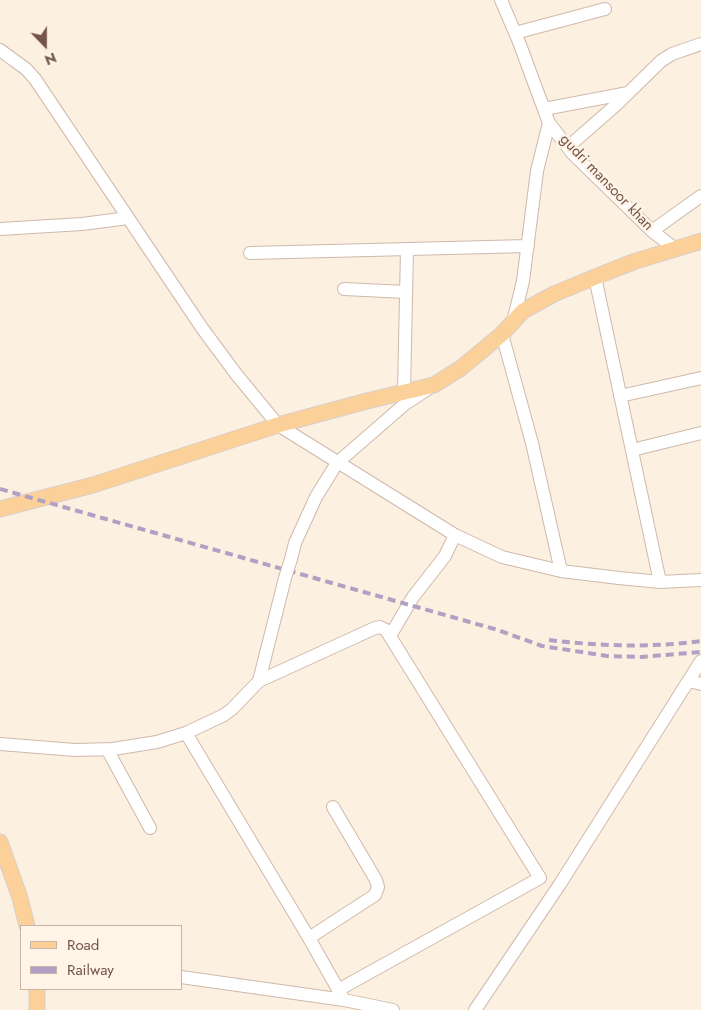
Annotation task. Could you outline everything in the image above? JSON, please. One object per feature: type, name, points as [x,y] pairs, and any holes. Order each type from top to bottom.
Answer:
[{"type":"main road","points":[[0,510],[93,485],[278,425],[434,385],[461,368],[502,334],[523,311],[554,294],[594,277],[674,248],[701,241]]},
{"type":"main road","points":[[0,842],[28,925]]},
{"type":"main road","points":[[37,990],[37,1010]]},
{"type":"street","name":"gudri mansoor khan","points":[[501,0],[549,123],[568,147],[652,231],[674,248]]},
{"type":"street","points":[[515,33],[605,9]]},
{"type":"street","points":[[568,147],[628,94],[661,61],[672,54],[701,44]]},
{"type":"street","points":[[0,50],[26,69],[35,79],[212,344],[278,425],[455,535],[502,557],[561,571],[660,582],[701,580]]},
{"type":"street","points":[[544,109],[628,94]]},
{"type":"street","points":[[513,323],[524,281],[537,171],[549,123]]},
{"type":"street","points":[[652,231],[701,196]]},
{"type":"street","points":[[0,229],[82,224],[128,218]]},
{"type":"street","points":[[250,253],[528,246]]},
{"type":"street","points":[[404,392],[407,249]]},
{"type":"street","points":[[594,277],[660,582]]},
{"type":"street","points":[[344,289],[406,292]]},
{"type":"street","points":[[502,334],[532,443],[561,571]]},
{"type":"street","points":[[620,396],[701,378]]},
{"type":"street","points":[[259,681],[295,543],[313,505],[337,463],[405,404],[434,385]]},
{"type":"street","points":[[632,450],[701,432]]},
{"type":"street","points":[[390,636],[413,597],[445,556],[455,535]]},
{"type":"street","points":[[0,744],[75,750],[107,749],[157,742],[186,733],[224,715],[259,681],[380,627],[386,630],[390,636],[540,878],[560,884]]},
{"type":"street","points":[[475,1010],[695,682],[701,661]]},
{"type":"street","points":[[186,733],[341,995]]},
{"type":"street","points":[[107,749],[150,828]]},
{"type":"street","points":[[309,938],[375,895],[378,887],[376,880],[333,807]]},
{"type":"street","points":[[341,995],[540,878]]},
{"type":"street","points":[[182,977],[341,995],[393,1010]]},
{"type":"railway","points":[[0,489],[498,630],[542,646],[607,656],[641,657],[701,652]]},
{"type":"railway","points":[[549,640],[625,645],[663,645],[701,641]]}]
